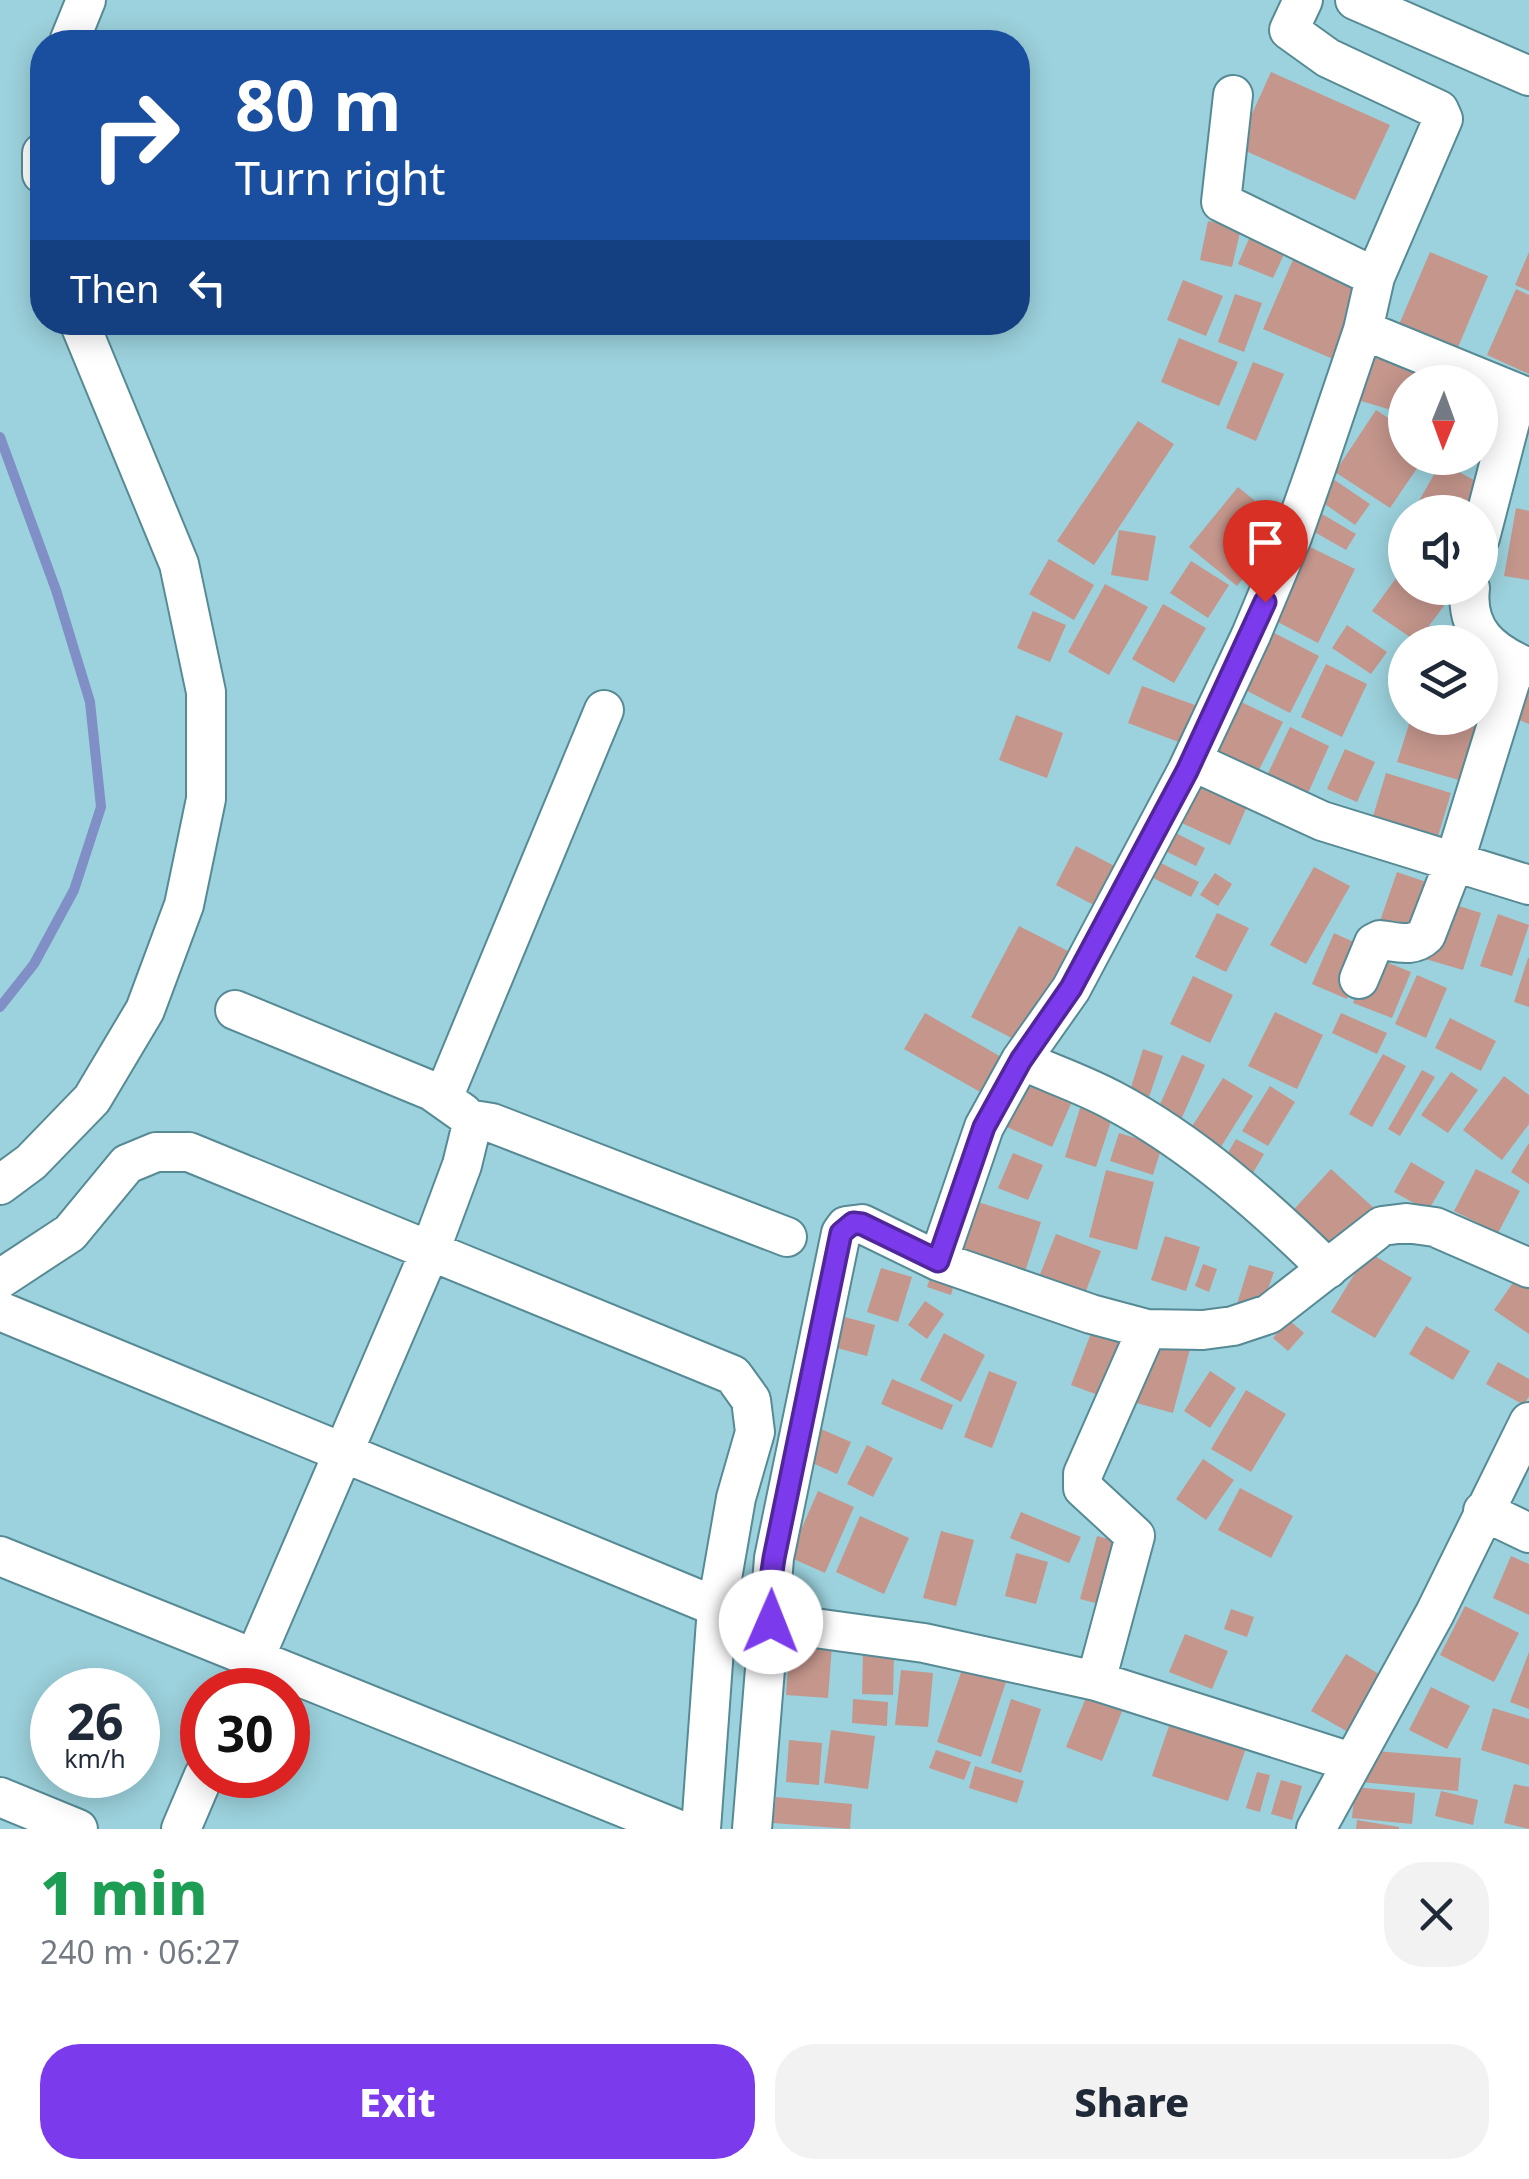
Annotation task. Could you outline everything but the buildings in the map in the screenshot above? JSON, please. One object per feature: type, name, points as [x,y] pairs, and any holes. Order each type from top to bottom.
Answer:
[{"type":"street","points":[[74,30],[86,0]]},
{"type":"street","points":[[938,1261],[984,1127],[1021,1060],[1071,988],[1192,762],[1251,635],[1292,537],[1363,330],[1375,277],[1441,127],[1443,114],[1430,105],[1328,58],[1289,30],[1303,0]]},
{"type":"street","points":[[1355,0],[1529,76]]},
{"type":"street","points":[[1233,95],[1221,202],[1375,277]]},
{"type":"street","points":[[1363,330],[1523,397],[1493,495]]},
{"type":"street","points":[[0,1185],[31,1162],[92,1099],[144,1010],[184,905],[206,799],[206,692],[179,564],[84,335]]},
{"type":"street","points":[[1359,979],[1374,943],[1418,942],[1426,935],[1522,665],[1477,633],[1470,621],[1470,605]]},
{"type":"street","points":[[443,1098],[604,710]]},
{"type":"street","points":[[1192,762],[1322,820],[1529,885]]},
{"type":"street","points":[[235,1010],[432,1090],[473,1120],[787,1236]]},
{"type":"street","points":[[1021,1060],[1115,1101],[1181,1145],[1264,1207],[1328,1269]]},
{"type":"street","points":[[251,1668],[430,1252],[462,1165],[473,1120]]},
{"type":"street","points":[[0,1279],[70,1233],[127,1164],[156,1152],[189,1152],[733,1376],[751,1400],[755,1432],[736,1498],[716,1606],[701,1829]]},
{"type":"street","points":[[752,1829],[774,1558],[841,1233],[853,1223],[938,1261],[1148,1329],[1203,1330],[1233,1326],[1269,1314],[1382,1226],[1406,1223],[1435,1228],[1529,1268]]},
{"type":"street","points":[[0,1311],[716,1606]]},
{"type":"street","points":[[1096,1681],[1135,1536],[1083,1488],[1083,1474],[1148,1329]]},
{"type":"street","points":[[1316,1829],[1435,1614],[1529,1422]]},
{"type":"street","points":[[1483,1511],[1529,1532]]},
{"type":"street","points":[[0,1556],[235,1668]]},
{"type":"street","points":[[771,1622],[924,1643],[1096,1681],[1351,1762]]},
{"type":"street","points":[[310,1696],[677,1829]]},
{"type":"street","points":[[0,1798],[78,1829]]},
{"type":"street","points":[[181,1829],[194,1798]]},
{"type":"waterway","points":[[0,437],[56,590],[90,702],[101,807],[74,890],[34,964],[0,1007]]},
{"type":"route","points":[[771,1622],[769,1592],[774,1558],[841,1233],[846,1226],[862,1224],[938,1261],[984,1127],[1021,1060],[1071,988],[1187,771],[1265,602]]}]
